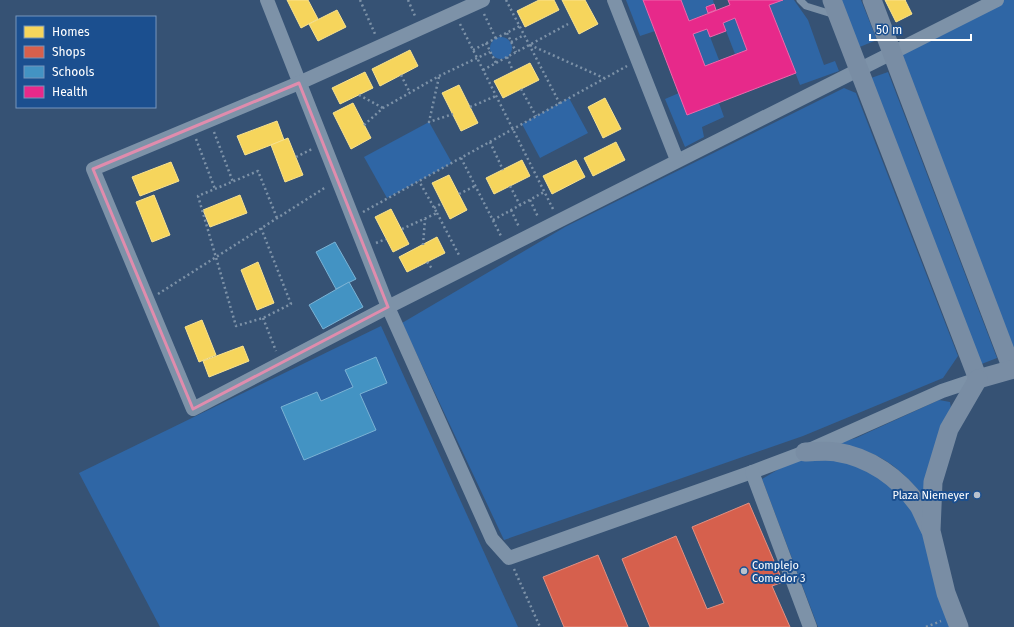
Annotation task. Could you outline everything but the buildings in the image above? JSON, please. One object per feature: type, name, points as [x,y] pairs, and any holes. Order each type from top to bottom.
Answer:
[{"type":"street","points":[[267,0],[388,307],[492,539],[509,558],[752,472],[805,452],[942,391],[1013,368],[872,0]]},
{"type":"street","points":[[614,0],[677,160]]},
{"type":"street","points":[[481,1],[300,83],[93,169],[193,409],[543,228],[997,0]]},
{"type":"street","points":[[836,8],[978,379]]},
{"type":"street","points":[[931,531],[933,482],[949,429],[978,379]]},
{"type":"street","points":[[805,452],[834,451],[860,458],[883,470],[903,487],[920,508],[931,531],[946,593],[958,627]]},
{"type":"street","points":[[752,472],[810,627]]},
{"type":"lane","points":[[800,0],[806,6],[836,8]]},
{"type":"path","points":[[360,0],[381,46]]},
{"type":"path","points":[[408,0],[421,28]]},
{"type":"path","points":[[506,0],[560,104]]},
{"type":"path","points":[[481,1],[496,39]]},
{"type":"path","points":[[454,13],[558,221]]},
{"type":"path","points":[[482,70],[568,24]]},
{"type":"path","points":[[473,50],[520,26]]},
{"type":"path","points":[[506,33],[516,52]]},
{"type":"path","points":[[511,42],[524,35]]},
{"type":"path","points":[[486,44],[496,63]]},
{"type":"path","points":[[529,45],[605,79]]},
{"type":"path","points":[[364,125],[383,108],[439,76],[490,52]]},
{"type":"path","points":[[507,57],[513,72]]},
{"type":"path","points":[[352,218],[638,60]]},
{"type":"path","points":[[401,75],[410,93]]},
{"type":"path","points":[[439,76],[429,122],[453,114]]},
{"type":"path","points":[[521,89],[536,116]]},
{"type":"path","points":[[359,94],[383,108]]},
{"type":"path","points":[[470,107],[496,96]]},
{"type":"path","points":[[209,121],[233,182]]},
{"type":"path","points":[[192,128],[215,189]]},
{"type":"path","points":[[490,142],[503,170]]},
{"type":"path","points":[[296,157],[324,144]]},
{"type":"path","points":[[460,158],[506,247]]},
{"type":"path","points":[[261,228],[291,304],[263,318],[236,326],[198,196],[258,171],[277,218]]},
{"type":"path","points":[[148,300],[338,180]]},
{"type":"path","points":[[419,181],[465,268]]},
{"type":"path","points":[[459,194],[475,186]]},
{"type":"path","points":[[510,186],[520,205]]},
{"type":"path","points":[[493,220],[544,192]]},
{"type":"path","points":[[530,200],[543,228]]},
{"type":"path","points":[[434,208],[442,203]]},
{"type":"path","points":[[511,210],[524,238]]},
{"type":"path","points":[[402,230],[437,213]]},
{"type":"path","points":[[423,245],[425,219]]},
{"type":"path","points":[[263,318],[281,363]]},
{"type":"path","points":[[509,558],[540,627]]},
{"type":"highlighted area","points":[[299,83],[388,307],[193,409],[93,169]]},
{"type":"shaded area","points":[[626,0],[643,0],[655,31],[640,36]]},
{"type":"shaded area","points":[[681,0],[713,0],[714,4],[706,7],[708,13],[689,21]]},
{"type":"shaded area","points":[[783,0],[794,0],[808,20],[824,65],[835,61],[839,71],[800,85],[769,5]]},
{"type":"shaded area","points":[[839,0],[861,0],[877,40],[857,48]]},
{"type":"shaded area","points":[[1004,0],[1014,0],[1014,369],[892,52]]},
{"type":"shaded area","points":[[735,18],[747,50],[735,54],[723,23]]},
{"type":"shaded area","points":[[707,29],[719,60],[705,66],[693,34]]},
{"type":"shaded area","points":[[501,37],[509,40],[512,48],[509,56],[501,59],[493,56],[490,48],[493,40]]},
{"type":"shaded area","points":[[888,72],[997,358],[979,365],[871,78]]},
{"type":"shaded area","points":[[844,88],[856,93],[958,356],[943,378],[803,436],[504,540],[402,323],[565,227]]},
{"type":"shaded area","points":[[679,93],[719,103],[724,117],[702,127],[704,137],[685,147],[665,99]]},
{"type":"shaded area","points":[[569,98],[588,133],[540,158],[522,124]]},
{"type":"shaded area","points":[[429,122],[452,163],[387,198],[364,157]]},
{"type":"shaded area","points":[[381,326],[518,627],[160,627],[79,473]]},
{"type":"shaded area","points":[[939,400],[950,402],[951,409],[945,419],[933,451],[924,496],[909,480],[885,460],[861,450],[827,446],[856,438]]},
{"type":"shaded area","points":[[834,458],[885,476],[914,508],[955,627],[818,627],[762,479],[784,466],[799,460]]},
{"type":"place","name":"Plaza Niemeyer","points":[[977,495]]},
{"type":"place","name":"Complejo Comedor 3","points":[[744,571]]}]
